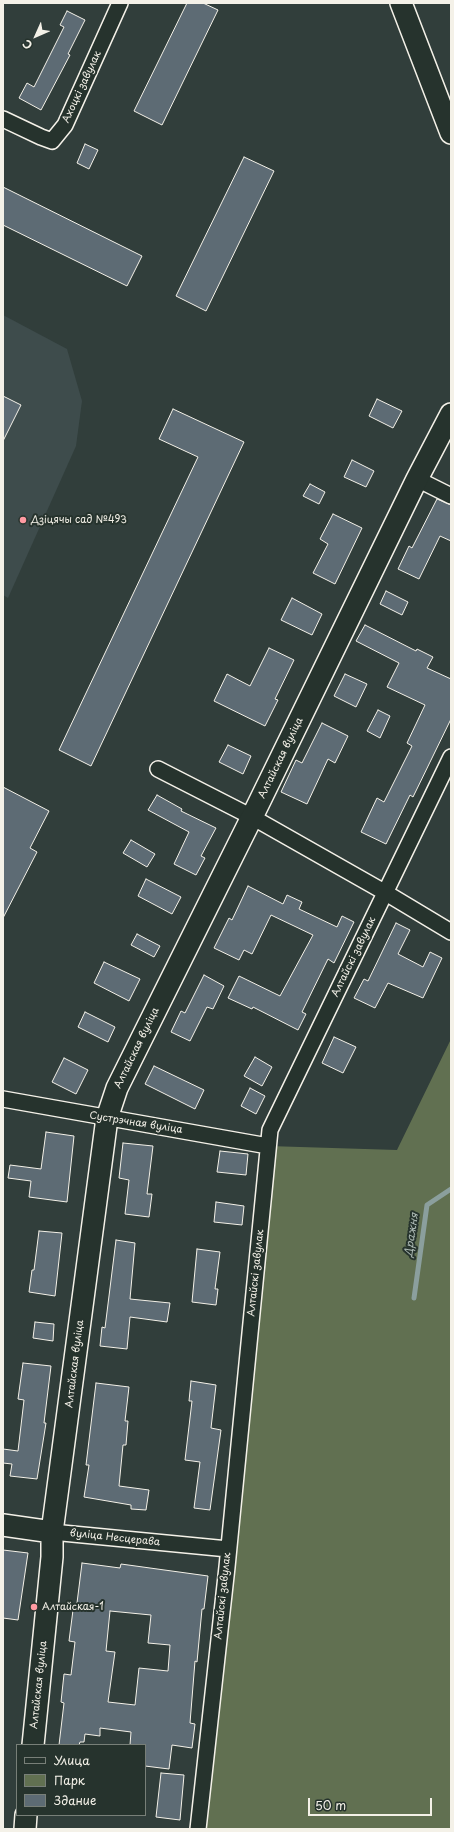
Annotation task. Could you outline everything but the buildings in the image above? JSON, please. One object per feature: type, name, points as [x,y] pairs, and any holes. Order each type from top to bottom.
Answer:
[{"type":"main road","points":[[401,3],[451,132]]},
{"type":"main road","name":"Алтайская вуліца","points":[[33,1744],[52,1557],[52,1532],[107,1118],[117,1088],[252,817],[417,479],[451,414]]},
{"type":"main road","name":"вуліца Несцерава","points":[[3,1525],[52,1532]]},
{"type":"main road","points":[[25,1829],[26,1816]]},
{"type":"street","name":"Ахоцкі завулак","points":[[3,120],[52,141],[65,126],[120,3]]},
{"type":"street","points":[[417,479],[451,496]]},
{"type":"street","name":"Алтайскі завулак","points":[[198,1829],[270,1130],[451,757]]},
{"type":"street","points":[[158,769],[252,817],[386,893],[451,932]]},
{"type":"street","name":"Сустрэчная вуліца","points":[[3,1100],[268,1146]]},
{"type":"street","name":"вуліца Несцерава","points":[[52,1532],[228,1549]]},
{"type":"shaded area","name":"Дзіцячы сад №493","points":[[3,315],[67,349],[82,401],[76,446],[8,598],[3,595]]},
{"type":"green space","points":[[451,1039],[451,1829],[196,1829],[268,1146],[397,1150]]},
{"type":"waterway","name":"Дражня","points":[[414,1298],[427,1205],[451,1189]]},
{"type":"place","name":"Дзіцячы сад №493","points":[[23,520]]},
{"type":"place","name":"Алтайская-1","points":[[34,1607]]}]
